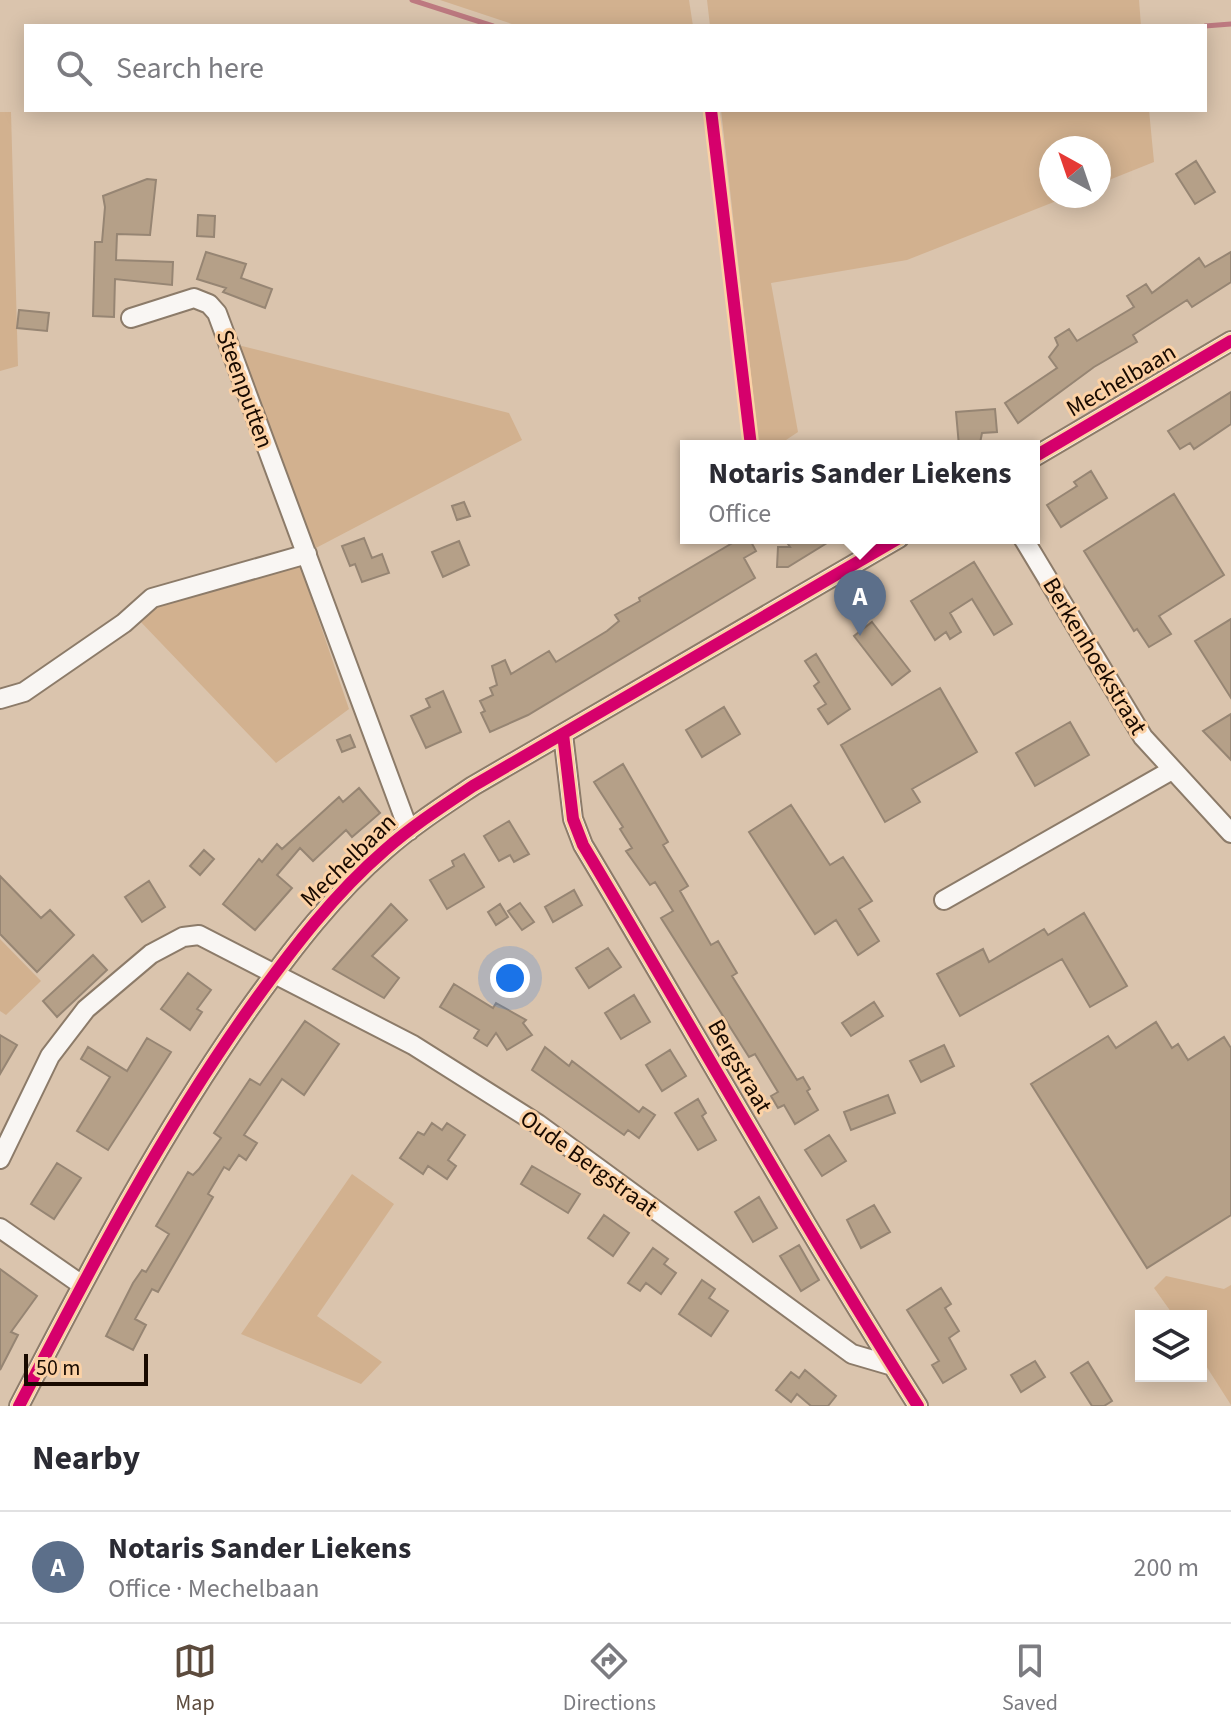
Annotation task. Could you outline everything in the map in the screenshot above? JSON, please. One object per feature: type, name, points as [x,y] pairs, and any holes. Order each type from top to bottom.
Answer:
[{"type":"street","name":"Steenputten","points":[[131,318],[194,298],[209,304],[217,313],[409,831]]},
{"type":"street","name":"Mechelbaan","points":[[1040,453],[1231,341]]},
{"type":"street","name":"Mechelbaan","points":[[19,1406],[168,1130],[275,973],[339,894],[409,831],[473,786],[889,544]]},
{"type":"street","name":"Berkenhoekstraat","points":[[1027,544],[1143,737],[1231,833]]},
{"type":"street","points":[[0,699],[24,692],[124,623],[152,598],[307,554]]},
{"type":"street","name":"Bergstraat","points":[[563,734],[573,819],[583,845],[717,1068],[816,1246],[918,1406]]},
{"type":"street","points":[[944,900],[1172,770]]},
{"type":"street","points":[[0,1159],[50,1056],[86,1009],[151,954],[183,937],[199,935],[275,973]]},
{"type":"street","name":"Oude Bergstraat","points":[[275,973],[413,1045],[526,1116],[816,1330],[852,1354],[893,1366]]},
{"type":"street","points":[[0,1228],[82,1285]]},
{"type":"shaded area","points":[[440,0],[689,0],[693,24],[512,24]]},
{"type":"shaded area","points":[[707,0],[1139,0],[1141,24],[710,24]]},
{"type":"shaded area","points":[[0,112],[11,112],[18,366],[0,371]]},
{"type":"shaded area","points":[[721,112],[1149,112],[1154,162],[1111,179],[1111,136],[1039,136],[1039,208],[907,260],[771,283],[798,432],[786,440],[758,440]]},
{"type":"shaded area","points":[[234,344],[509,413],[522,440],[314,549]]},
{"type":"shaded area","points":[[300,565],[349,709],[276,763],[138,619],[165,602]]},
{"type":"shaded area","points":[[0,939],[41,981],[6,1015],[0,1011]]},
{"type":"shaded area","points":[[352,1174],[394,1204],[317,1316],[382,1362],[361,1384],[241,1334]]},
{"type":"shaded area","points":[[1166,1276],[1224,1289],[1231,1285],[1231,1405],[1207,1367],[1207,1310],[1170,1310],[1154,1288]]},
{"type":"building","points":[[1196,161],[1215,192],[1195,204],[1176,174]]},
{"type":"building","points":[[147,179],[156,180],[150,235],[117,234],[116,260],[173,262],[172,285],[115,279],[114,317],[93,316],[95,242],[102,242],[103,196]]},
{"type":"building","points":[[198,215],[215,216],[214,237],[197,236]]},
{"type":"building","points":[[206,252],[246,264],[241,278],[272,289],[265,308],[223,292],[226,288],[197,279]]},
{"type":"building","points":[[1231,252],[1231,282],[1192,307],[1187,300],[1133,335],[1137,342],[1094,367],[1018,423],[1005,403],[1057,368],[1049,357],[1058,345],[1055,338],[1069,329],[1077,341],[1134,307],[1127,296],[1146,284],[1152,293],[1199,258],[1205,267]]},
{"type":"building","points":[[19,310],[49,313],[47,331],[17,328]]},
{"type":"building","points":[[1231,392],[1231,424],[1194,449],[1190,443],[1180,449],[1168,431]]},
{"type":"building","points":[[995,409],[997,432],[982,433],[981,440],[958,440],[956,412]]},
{"type":"building","points":[[1091,471],[1107,498],[1061,527],[1047,505],[1077,486],[1074,482]]},
{"type":"building","points":[[1174,494],[1224,575],[1159,616],[1171,634],[1149,647],[1137,629],[1134,631],[1084,551]]},
{"type":"building","points":[[464,502],[470,516],[457,520],[452,506]]},
{"type":"building","points":[[364,538],[372,558],[382,554],[389,573],[362,582],[355,564],[350,566],[342,546]]},
{"type":"building","points":[[459,541],[469,565],[443,577],[432,552]]},
{"type":"building","points":[[731,544],[752,544],[756,551],[744,558],[755,578],[528,715],[490,732],[481,713],[485,711],[480,701],[493,695],[490,688],[497,685],[492,666],[505,660],[511,674],[549,651],[556,662],[607,631],[619,621],[615,615],[640,601],[639,598]]},
{"type":"building","points":[[788,544],[825,544],[788,567],[777,567],[778,547],[790,547]]},
{"type":"building","points":[[974,562],[1012,624],[994,635],[972,599],[950,613],[961,632],[950,639],[946,632],[935,640],[911,601]]},
{"type":"building","points":[[1231,619],[1231,698],[1195,641]]},
{"type":"building","points":[[872,622],[910,671],[892,685],[854,636]]},
{"type":"building","points":[[816,654],[850,709],[828,724],[818,709],[826,704],[814,686],[819,682],[805,661]]},
{"type":"building","points":[[940,688],[977,752],[912,789],[920,802],[885,822],[841,745]]},
{"type":"building","points":[[443,691],[461,732],[426,748],[411,716],[430,707],[426,699]]},
{"type":"building","points":[[724,707],[740,734],[702,757],[686,730]]},
{"type":"building","points":[[1231,714],[1231,760],[1203,731]]},
{"type":"building","points":[[1070,722],[1089,755],[1035,786],[1016,753]]},
{"type":"building","points":[[350,735],[355,747],[342,752],[337,740]]},
{"type":"building","points":[[623,764],[668,842],[663,845],[688,886],[680,891],[711,945],[718,941],[737,973],[732,976],[797,1080],[803,1077],[810,1089],[807,1091],[818,1110],[795,1124],[784,1105],[778,1108],[771,1096],[778,1092],[755,1054],[749,1057],[661,918],[673,911],[655,882],[650,885],[626,851],[632,848],[620,829],[623,827],[594,782]]},
{"type":"building","points":[[359,788],[380,813],[352,837],[346,830],[313,861],[300,848],[277,875],[292,888],[255,930],[223,904],[259,859],[262,862],[277,844],[282,849],[339,797],[343,802]]},
{"type":"building","points":[[791,805],[830,865],[843,857],[872,901],[859,909],[879,941],[858,955],[836,920],[815,934],[749,832]]},
{"type":"building","points":[[509,821],[529,854],[514,862],[510,855],[499,861],[484,836]]},
{"type":"building","points":[[204,850],[214,859],[200,875],[190,866]]},
{"type":"building","points":[[464,854],[484,887],[447,909],[430,880],[454,866],[452,861]]},
{"type":"building","points":[[0,876],[41,918],[50,910],[74,935],[37,972],[0,934]]},
{"type":"building","points":[[149,881],[165,907],[142,922],[125,897]]},
{"type":"building","points":[[574,890],[582,905],[553,922],[545,907]]},
{"type":"building","points":[[520,903],[534,922],[522,930],[508,911]]},
{"type":"building","points":[[391,904],[407,920],[372,956],[399,978],[384,998],[333,969]]},
{"type":"building","points":[[500,904],[508,917],[496,925],[488,912]]},
{"type":"building","points":[[1084,913],[1127,986],[1090,1007],[1062,959],[960,1016],[937,974],[983,949],[989,962],[1044,929],[1048,935]]},
{"type":"building","points":[[608,948],[621,967],[589,988],[576,968]]},
{"type":"building","points":[[93,955],[107,970],[57,1017],[43,1001]]},
{"type":"building","points":[[188,973],[211,990],[197,1009],[202,1012],[190,1030],[161,1009]]},
{"type":"building","points":[[454,984],[493,1008],[496,1003],[526,1020],[523,1023],[532,1035],[507,1050],[496,1033],[487,1046],[474,1038],[479,1030],[440,1007]]},
{"type":"building","points":[[634,995],[650,1022],[621,1039],[605,1013]]},
{"type":"building","points":[[874,1002],[883,1016],[851,1036],[842,1023]]},
{"type":"building","points":[[305,1021],[339,1044],[304,1095],[282,1079],[244,1135],[257,1143],[246,1160],[239,1155],[229,1170],[224,1167],[208,1194],[213,1197],[158,1292],[152,1289],[135,1319],[146,1325],[133,1350],[106,1336],[133,1283],[142,1270],[146,1272],[169,1234],[156,1226],[188,1172],[193,1175],[199,1169],[221,1138],[214,1133],[250,1079],[260,1085]]},
{"type":"building","points":[[1156,1022],[1172,1048],[1178,1044],[1188,1060],[1224,1037],[1231,1048],[1231,1215],[1147,1268],[1031,1084],[1108,1036],[1116,1048]]},
{"type":"building","points":[[0,1035],[17,1045],[0,1074]]},
{"type":"building","points":[[147,1038],[171,1052],[108,1150],[77,1131],[110,1077],[81,1059],[88,1047],[127,1071]]},
{"type":"building","points":[[944,1045],[954,1066],[921,1082],[910,1061]]},
{"type":"building","points":[[545,1047],[569,1066],[572,1061],[639,1112],[643,1107],[655,1115],[639,1138],[628,1130],[624,1135],[532,1070]]},
{"type":"building","points":[[670,1050],[686,1076],[662,1091],[646,1065]]},
{"type":"building","points":[[888,1095],[895,1113],[851,1130],[844,1112]]},
{"type":"building","points":[[698,1099],[706,1113],[702,1116],[716,1140],[698,1150],[675,1113]]},
{"type":"building","points":[[432,1123],[442,1130],[447,1123],[465,1135],[448,1160],[456,1166],[447,1179],[428,1166],[423,1174],[400,1158],[418,1132],[424,1135]]},
{"type":"building","points":[[829,1135],[846,1161],[822,1176],[805,1150]]},
{"type":"building","points":[[57,1163],[81,1178],[54,1219],[31,1204]]},
{"type":"building","points":[[532,1166],[580,1194],[568,1213],[521,1184]]},
{"type":"building","points":[[759,1197],[777,1228],[753,1242],[735,1212]]},
{"type":"building","points":[[874,1205],[890,1232],[861,1248],[847,1220]]},
{"type":"building","points":[[604,1215],[629,1233],[613,1256],[588,1238]]},
{"type":"building","points":[[799,1245],[819,1280],[801,1291],[780,1256]]},
{"type":"building","points":[[653,1248],[668,1259],[664,1264],[676,1273],[661,1294],[646,1283],[640,1291],[628,1283]]},
{"type":"building","points":[[0,1269],[37,1296],[11,1332],[18,1335],[0,1370]]},
{"type":"building","points":[[702,1280],[715,1289],[709,1298],[728,1311],[711,1336],[679,1314]]},
{"type":"building","points":[[941,1288],[951,1304],[945,1308],[959,1331],[949,1338],[966,1369],[943,1383],[932,1365],[939,1361],[907,1310]]},
{"type":"building","points":[[1035,1361],[1045,1377],[1021,1392],[1011,1375]]},
{"type":"building","points":[[1088,1362],[1112,1401],[1104,1406],[1092,1406],[1071,1373]]},
{"type":"building","points":[[805,1370],[836,1396],[828,1406],[811,1406],[797,1394],[791,1402],[776,1390],[791,1372],[799,1378]]},
{"type":"waterway","points":[[412,0],[487,24]]},
{"type":"waterway","points":[[1207,26],[1231,24]]},
{"type":"cycle path","points":[[711,112],[750,440]]},
{"type":"cycle path","points":[[1040,453],[1231,341]]},
{"type":"cycle path","points":[[19,1406],[101,1251],[189,1099],[284,962],[331,903],[366,867],[428,816],[473,786],[889,544]]},
{"type":"cycle path","points":[[563,734],[573,819],[583,845],[790,1197],[918,1406]]},
{"type":"place","name":"Notaris Sander Liekens","points":[[860,636]]}]
